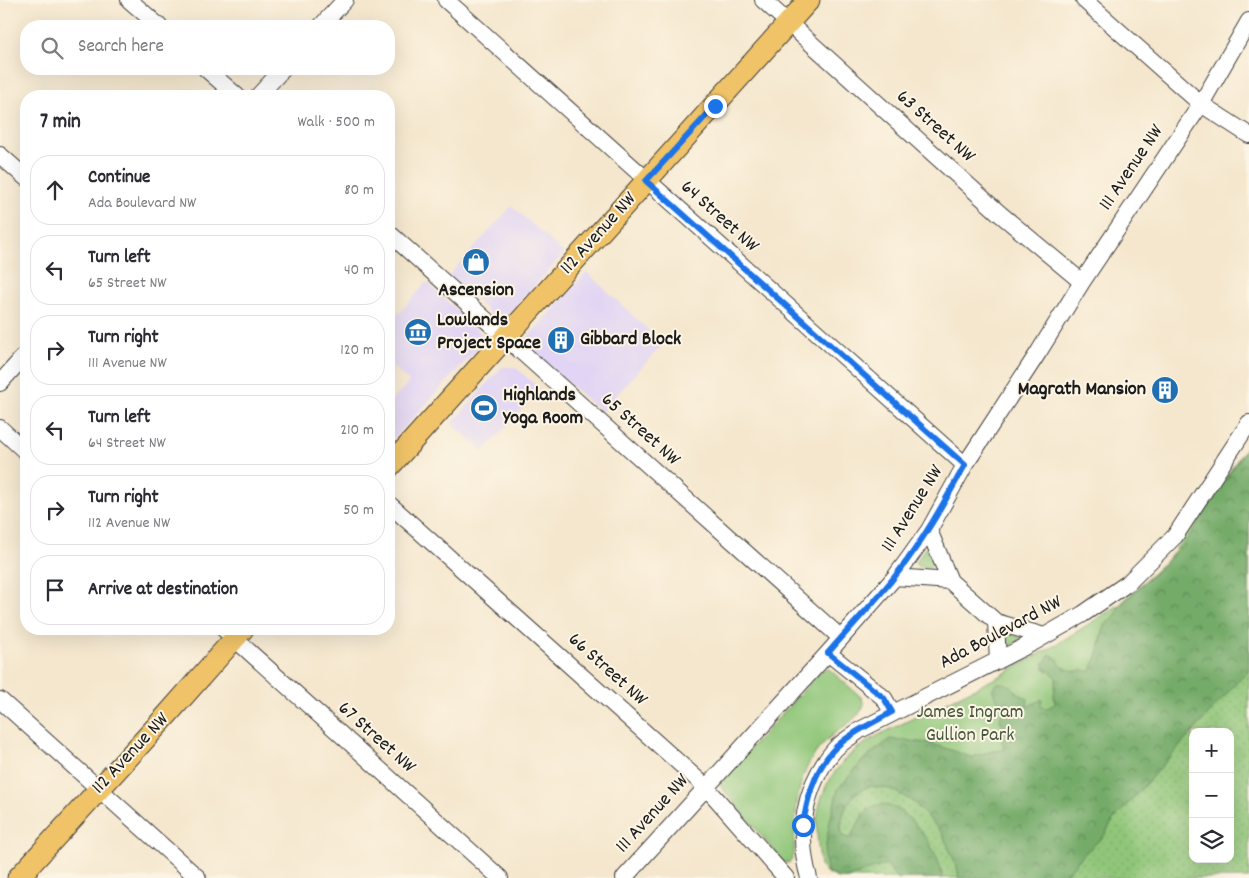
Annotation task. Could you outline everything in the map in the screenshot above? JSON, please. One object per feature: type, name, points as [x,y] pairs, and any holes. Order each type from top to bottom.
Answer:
[{"type":"main road","name":"112 Avenue NW","points":[[395,460],[808,0]]},
{"type":"main road","name":"112 Avenue NW","points":[[18,878],[167,716],[232,635]]},
{"type":"street","points":[[130,0],[152,20]]},
{"type":"street","points":[[327,20],[345,0]]},
{"type":"street","name":"64 Street NW","points":[[446,0],[965,465]]},
{"type":"street","name":"63 Street NW","points":[[763,0],[999,214],[1082,282]]},
{"type":"street","points":[[1084,0],[1201,104],[1249,135]]},
{"type":"street","name":"111 Avenue NW","points":[[624,878],[895,577],[929,530],[965,465],[1082,282],[1201,104],[1249,21]]},
{"type":"street","points":[[213,75],[230,90]]},
{"type":"street","points":[[264,90],[277,75]]},
{"type":"street","points":[[0,154],[20,172]]},
{"type":"street","name":"65 Street NW","points":[[395,238],[841,638]]},
{"type":"street","points":[[0,383],[20,361]]},
{"type":"street","name":"Ada Boulevard NW","points":[[809,878],[803,853],[803,825],[808,797],[820,771],[836,748],[860,730],[892,712],[998,661],[1044,636],[1083,614],[1128,584],[1174,536],[1249,423]]},
{"type":"street","points":[[0,428],[20,446]]},
{"type":"street","name":"66 Street NW","points":[[395,509],[706,787],[786,878]]},
{"type":"street","points":[[929,530],[950,581],[996,622],[1044,636]]},
{"type":"street","points":[[895,577],[950,581]]},
{"type":"street","points":[[996,622],[998,661]]},
{"type":"street","name":"67 Street NW","points":[[237,635],[500,878]]},
{"type":"street","points":[[828,653],[884,698],[892,712]]},
{"type":"street","points":[[0,700],[198,878]]},
{"type":"shaded area","points":[[512,206],[564,253],[509,314],[492,315],[449,275]]},
{"type":"shaded area","points":[[587,272],[663,344],[601,412],[531,349],[528,337]]},
{"type":"shaded area","points":[[427,282],[481,333],[482,343],[395,437],[395,397],[409,382],[395,369],[395,317]]},
{"type":"shaded area","points":[[502,367],[515,367],[540,389],[483,452],[452,423]]},
{"type":"green space","points":[[1249,443],[1249,878],[838,878],[828,874],[820,866],[817,819],[821,803],[828,782],[843,761],[859,747],[877,736],[998,677],[1054,646],[1119,605],[1170,557]]},
{"type":"green space","points":[[1249,444],[1249,669],[1196,728],[1189,728],[1189,736],[1113,820],[1104,836],[1085,853],[1063,878],[959,878],[957,867],[942,833],[914,802],[890,789],[869,786],[856,793],[846,806],[841,822],[842,836],[850,839],[860,820],[868,810],[879,805],[892,807],[904,814],[916,825],[926,839],[935,853],[942,878],[896,878],[887,864],[846,878],[838,878],[828,873],[824,857],[829,825],[838,789],[864,759],[890,739],[930,743],[972,757],[992,751],[1004,750],[1002,742],[1004,730],[1000,720],[1001,708],[992,690],[995,684],[1007,683],[1033,703],[1042,699],[1055,703],[1056,678],[1044,669],[1044,663],[1049,654],[1071,670],[1083,669],[1101,644],[1105,625],[1116,615],[1119,607],[1184,544]]},
{"type":"green space","points":[[927,547],[934,565],[932,567],[918,567],[915,564]]},
{"type":"green space","name":"James Ingram Gullion Park","points":[[1119,605],[1116,615],[1105,625],[1098,654],[1090,672],[1066,668],[1060,665],[1058,659],[1050,654],[1044,663],[1044,669],[1051,672],[1056,678],[1055,704],[1047,708],[1041,707],[1042,699],[1027,707],[1028,699],[1012,687],[1005,683],[995,684],[992,690],[1002,708],[1000,720],[1004,730],[1002,742],[1004,750],[992,751],[972,757],[930,743],[890,739],[864,759],[838,789],[829,825],[824,857],[828,873],[820,866],[817,837],[819,805],[823,792],[836,770],[854,752],[877,736],[998,677],[1054,646]]},
{"type":"green space","points":[[1006,632],[1022,638],[1023,639],[1004,649]]},
{"type":"green space","points":[[829,669],[861,697],[864,704],[859,714],[829,738],[817,751],[809,764],[803,778],[796,807],[794,855],[789,863],[783,862],[722,788],[720,782],[822,670]]},
{"type":"place","name":"Ascension","points":[[476,262]]},
{"type":"place","name":"Lowlands Project Space","points":[[418,332]]},
{"type":"place","name":"Gibbard Block","points":[[561,340]]},
{"type":"place","name":"Magrath Mansion","points":[[1165,390]]},
{"type":"place","name":"Highlands Yoga Room","points":[[484,408]]},
{"type":"route","points":[[715,106],[646,181],[965,465],[929,530],[909,558],[895,577],[828,653],[884,698],[892,712],[860,730],[836,748],[820,771],[808,797],[803,825]]}]
